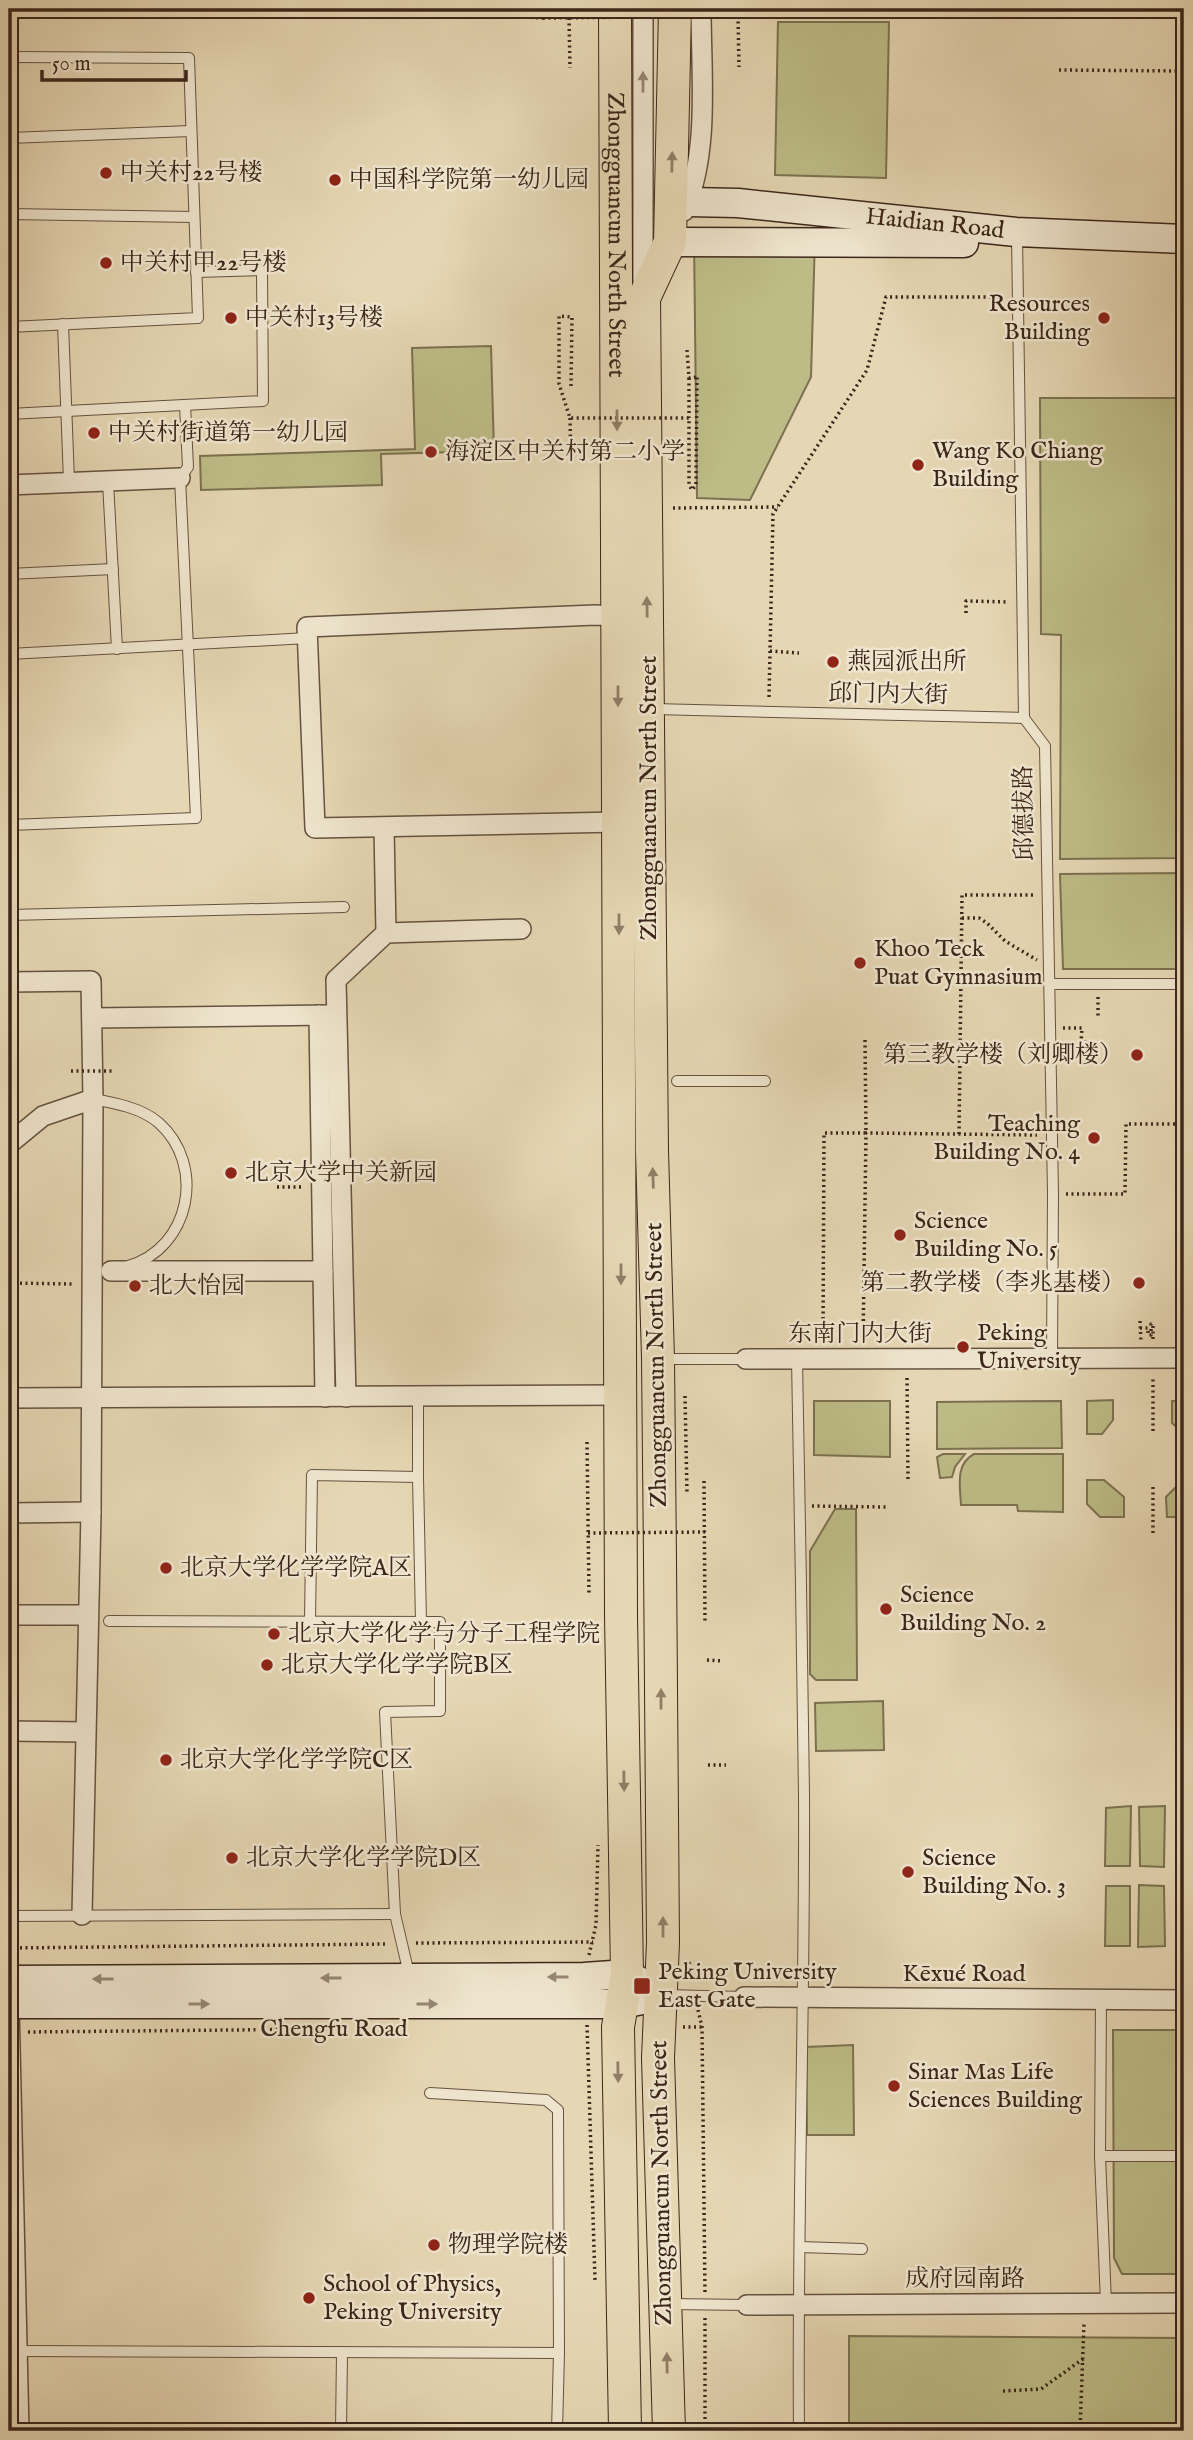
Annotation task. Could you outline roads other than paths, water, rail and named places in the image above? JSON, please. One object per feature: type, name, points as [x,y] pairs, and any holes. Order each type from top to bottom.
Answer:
[{"type":"main road","name":"Zhongguancun North Street","points":[[615,9],[621,1615],[613,2008],[625,2431]]},
{"type":"main road","name":"Zhongguancun North Street","points":[[669,2431],[658,2058],[662,1995],[668,1359],[652,1151],[643,298],[670,242],[675,9]]},
{"type":"main road","name":"Haidian Road","points":[[688,202],[738,203],[1016,232],[1184,239]]},
{"type":"main road","points":[[670,242],[990,243],[1016,232]]},
{"type":"main road","name":"Chengfu Road","points":[[9,1980],[584,1977],[613,2008]]},
{"type":"main road","points":[[613,2008],[662,1995]]},
{"type":"main road","name":"Chengfu Road","points":[[9,2014],[613,2008]]},
{"type":"street","name":"Zhongguancun North Street","points":[[643,9],[643,298]]},
{"type":"street","name":"Zhongguancun North Street","points":[[670,242],[688,202],[701,154],[707,14]]},
{"type":"street","points":[[9,485],[180,478]]},
{"type":"street","points":[[618,822],[315,828],[307,627],[595,615],[619,617]]},
{"type":"street","points":[[384,827],[386,933]]},
{"type":"street","points":[[325,1397],[321,1186],[328,1015],[336,980],[386,933],[521,929]]},
{"type":"street","points":[[9,982],[92,981],[99,1276],[91,1399],[82,1915]]},
{"type":"street","points":[[92,1018],[328,1015]]},
{"type":"street","points":[[328,1015],[346,1397]]},
{"type":"street","points":[[9,1144],[43,1116],[93,1099]]},
{"type":"street","points":[[99,1276],[323,1271]]},
{"type":"street","name":"东南门内大街","points":[[746,1359],[1052,1358],[1153,1349],[1184,1358]]},
{"type":"street","points":[[9,1398],[621,1395]]},
{"type":"street","points":[[9,1513],[91,1512]]},
{"type":"street","points":[[9,1615],[88,1615]]},
{"type":"street","points":[[9,1731],[85,1732]]},
{"type":"street","name":"Kēxué Road","points":[[744,1997],[1183,2000]]},
{"type":"street","points":[[9,2014],[19,2431]]},
{"type":"street","name":"成府园南路","points":[[747,2305],[1184,2302]]},
{"type":"lane","points":[[9,57],[189,58],[198,318],[9,327]]},
{"type":"lane","points":[[9,138],[191,131]]},
{"type":"lane","points":[[9,214],[194,217]]},
{"type":"lane","points":[[1016,232],[1024,718]]},
{"type":"lane","points":[[9,414],[263,401],[262,270],[196,272]]},
{"type":"lane","points":[[63,324],[69,481]]},
{"type":"lane","points":[[9,825],[196,818],[180,478],[188,467],[185,405]]},
{"type":"lane","points":[[108,482],[117,649]]},
{"type":"lane","points":[[9,574],[113,569]]},
{"type":"lane","points":[[9,654],[308,638]]},
{"type":"lane","name":"邱门内大街","points":[[648,709],[1024,718]]},
{"type":"lane","name":"邱德拔路","points":[[1024,718],[1045,746],[1053,1194],[1052,1358]]},
{"type":"lane","points":[[9,880],[10,915],[344,907]]},
{"type":"lane","points":[[1049,984],[1184,984]]},
{"type":"lane","points":[[677,1081],[765,1081]]},
{"type":"lane","points":[[93,1099],[133,1108],[158,1121],[175,1142],[188,1177],[185,1208],[174,1231],[158,1250],[137,1264],[99,1276]]},
{"type":"lane","points":[[668,1359],[746,1359]]},
{"type":"lane","points":[[797,1359],[804,1794],[799,2431]]},
{"type":"lane","points":[[418,1396],[421,1622]]},
{"type":"lane","points":[[310,1622],[312,1475],[418,1477]]},
{"type":"lane","points":[[109,1621],[440,1622],[440,1711],[386,1712],[395,1914],[410,1978]]},
{"type":"lane","points":[[9,1916],[395,1914]]},
{"type":"lane","points":[[662,1995],[744,1997]]},
{"type":"lane","points":[[1101,2000],[1100,2156],[1106,2303]]},
{"type":"lane","points":[[430,2093],[546,2100],[558,2110],[557,2431]]},
{"type":"lane","points":[[1100,2156],[1183,2155]]},
{"type":"lane","points":[[800,2247],[862,2249]]},
{"type":"lane","points":[[665,2304],[747,2305]]},
{"type":"lane","points":[[19,2351],[559,2353]]},
{"type":"lane","points":[[341,2431],[342,2353]]},
{"type":"place","name":"中关村22号楼","points":[[106,173]]},
{"type":"place","name":"中国科学院第一幼儿园","points":[[335,180]]},
{"type":"place","name":"中关村甲22号楼","points":[[106,263]]},
{"type":"place","name":"中关村13号楼","points":[[231,318]]},
{"type":"place","name":"Resources Building","points":[[1104,318]]},
{"type":"place","name":"中关村街道第一幼儿园","points":[[94,433]]},
{"type":"place","name":"海淀区中关村第二小学","points":[[431,452]]},
{"type":"place","name":"Wang Ko Chiang Building","points":[[918,465]]},
{"type":"place","name":"燕园派出所","points":[[833,662]]},
{"type":"place","name":"Khoo Teck Puat Gymnasium","points":[[860,963]]},
{"type":"place","name":"第三教学楼（刘卿楼）","points":[[1137,1055]]},
{"type":"place","name":"Teaching Building No. 4","points":[[1094,1138]]},
{"type":"place","name":"北京大学中关新园","points":[[231,1173]]},
{"type":"place","name":"Science Building No. 5","points":[[900,1235]]},
{"type":"place","name":"第二教学楼（李兆基楼）","points":[[1139,1283]]},
{"type":"place","name":"北大怡园","points":[[135,1286]]},
{"type":"place","name":"Peking University","points":[[963,1347]]},
{"type":"place","name":"北京大学化学学院A区","points":[[166,1568]]},
{"type":"place","name":"Science Building No. 2","points":[[886,1609]]},
{"type":"place","name":"北京大学化学与分子工程学院","points":[[274,1634]]},
{"type":"place","name":"北京大学化学学院B区","points":[[267,1665]]},
{"type":"place","name":"北京大学化学学院C区","points":[[166,1760]]},
{"type":"place","name":"北京大学化学学院D区","points":[[232,1858]]},
{"type":"place","name":"Science Building No. 3","points":[[908,1872]]},
{"type":"place","name":"Peking University East Gate","points":[[642,1986]]},
{"type":"place","name":"Sinar Mas Life Sciences Building","points":[[894,2086]]},
{"type":"place","name":"物理学院楼","points":[[434,2245]]},
{"type":"place","name":"School of Physics, Peking University","points":[[309,2298]]}]
